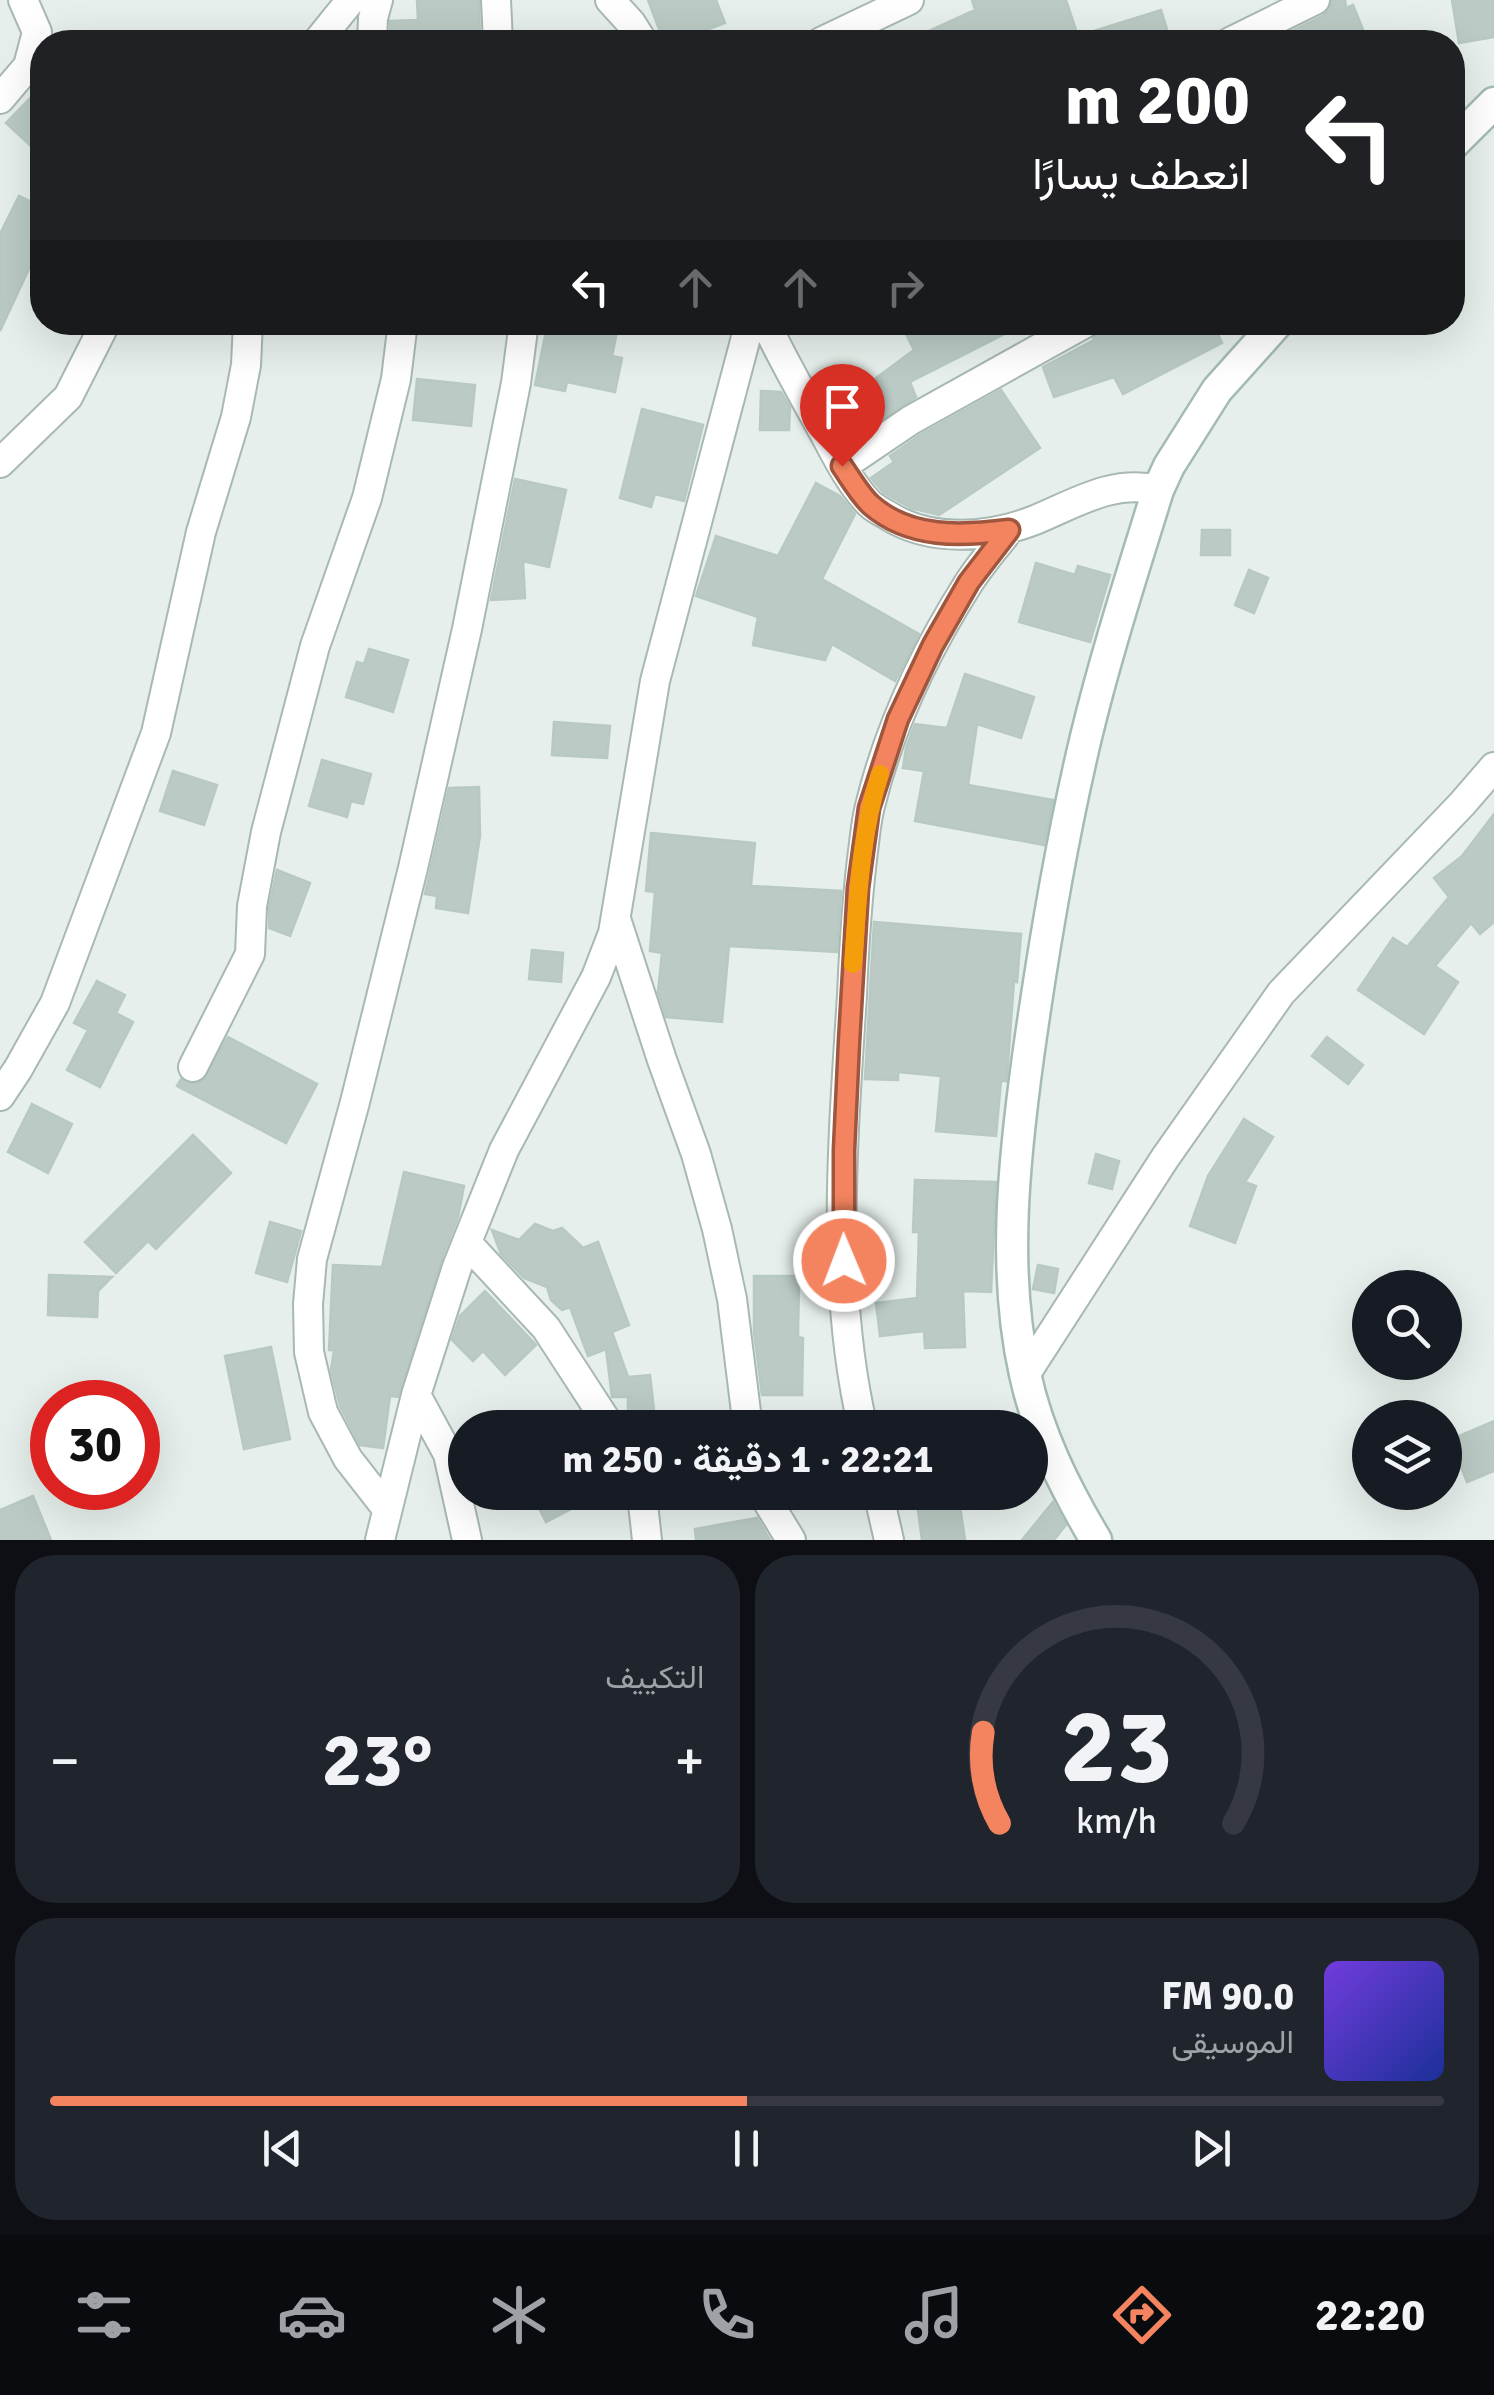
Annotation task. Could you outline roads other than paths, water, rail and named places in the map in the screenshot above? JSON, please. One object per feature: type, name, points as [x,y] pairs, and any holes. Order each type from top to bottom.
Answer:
[{"type":"street","points":[[24,0],[43,30]]},
{"type":"street","points":[[327,30],[351,0]]},
{"type":"street","points":[[372,30],[378,0]]},
{"type":"street","points":[[496,0],[497,30]]},
{"type":"street","points":[[611,0],[636,30]]},
{"type":"street","points":[[846,30],[908,0]]},
{"type":"street","points":[[1254,30],[1315,0]]},
{"type":"street","points":[[0,99],[30,63]]},
{"type":"street","points":[[1465,132],[1494,103]]},
{"type":"street","points":[[0,464],[68,397],[99,335]]},
{"type":"street","points":[[0,1096],[55,1003],[156,733],[201,532],[236,417],[247,335]]},
{"type":"street","points":[[194,1067],[250,954],[252,906],[266,832],[315,646],[367,498],[396,379],[401,335]]},
{"type":"street","points":[[387,1508],[348,1458],[323,1412],[309,1352],[312,1259],[417,850],[478,572],[522,335]]},
{"type":"street","points":[[380,1540],[416,1395],[467,1243],[504,1150],[596,978],[616,920],[655,681],[747,335]]},
{"type":"street","points":[[772,335],[842,466],[870,504],[902,525],[968,535],[1009,530],[1096,493],[1139,485],[1158,490]]},
{"type":"street","points":[[842,466],[911,420],[1064,335]]},
{"type":"street","points":[[1096,1540],[1044,1440],[1025,1375],[1012,1262],[1018,1127],[1042,958],[1086,736],[1158,490],[1217,390],[1266,335]]},
{"type":"street","points":[[859,1410],[846,1318],[842,1233],[857,908],[869,808],[898,719],[933,645],[969,582],[1009,530]]},
{"type":"street","points":[[1025,1375],[1165,1158],[1281,994],[1494,767]]},
{"type":"street","points":[[616,920],[696,1154],[717,1229],[732,1299],[746,1410]]},
{"type":"street","points":[[467,1243],[546,1328],[599,1410]]},
{"type":"street","points":[[416,1395],[448,1454],[466,1540]]},
{"type":"street","points":[[644,1510],[647,1540]]},
{"type":"street","points":[[773,1510],[792,1540]]},
{"type":"street","points":[[882,1510],[890,1540]]}]
